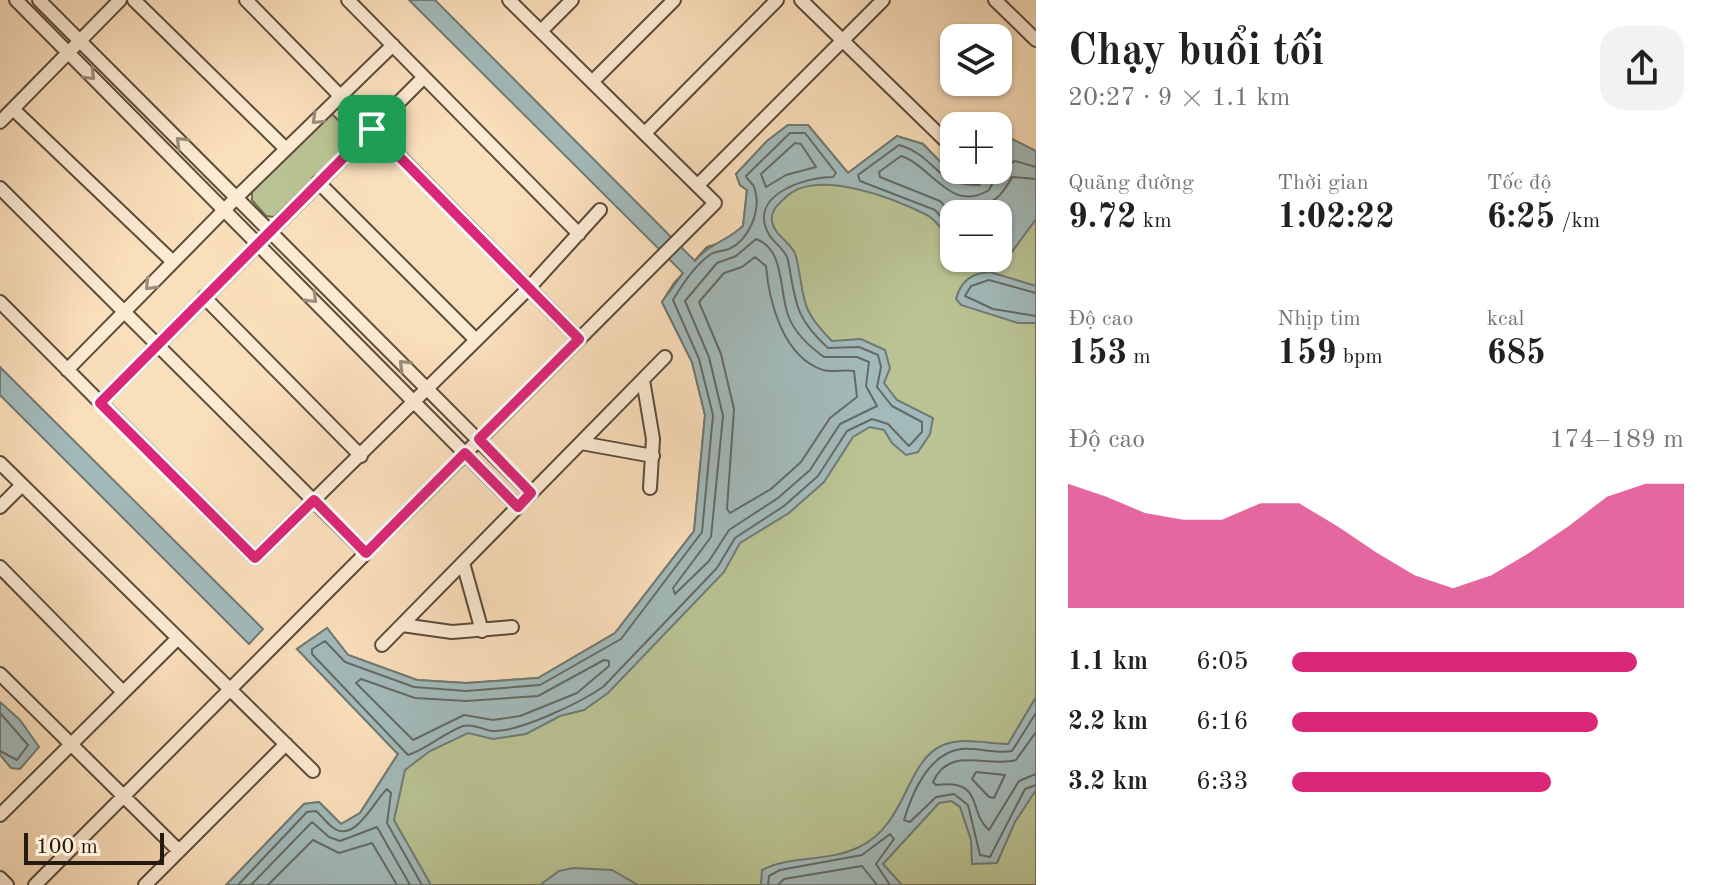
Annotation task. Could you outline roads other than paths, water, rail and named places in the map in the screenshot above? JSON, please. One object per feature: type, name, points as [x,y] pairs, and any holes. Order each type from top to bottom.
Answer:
[{"type":"street","points":[[16,0],[518,507]]},
{"type":"street","points":[[39,0],[531,493]]},
{"type":"street","points":[[0,122],[120,0]]},
{"type":"street","points":[[134,0],[286,149]]},
{"type":"street","points":[[246,0],[579,339]]},
{"type":"street","points":[[348,0],[579,234]]},
{"type":"street","points":[[35,885],[715,203],[509,0]]},
{"type":"street","points":[[542,30],[572,0]]},
{"type":"street","points":[[593,81],[674,0]]},
{"type":"street","points":[[645,133],[777,0]]},
{"type":"street","points":[[801,0],[940,135]]},
{"type":"street","points":[[698,185],[883,0]]},
{"type":"street","points":[[995,0],[1036,40]]},
{"type":"street","points":[[67,370],[237,197],[393,45]]},
{"type":"street","points":[[100,403],[424,77]]},
{"type":"street","points":[[13,109],[173,262]]},
{"type":"street","points":[[318,182],[476,340]]},
{"type":"street","points":[[0,188],[366,553]]},
{"type":"street","points":[[0,302],[255,558],[529,288],[600,210]]},
{"type":"street","points":[[204,297],[361,456]]},
{"type":"street","points":[[382,645],[665,357]]},
{"type":"street","points":[[643,380],[651,415],[653,456],[650,488]]},
{"type":"street","points":[[581,443],[653,456]]},
{"type":"street","points":[[0,463],[313,771]]},
{"type":"street","points":[[0,507],[22,485]]},
{"type":"street","points":[[463,563],[482,631]]},
{"type":"street","points":[[0,567],[123,692]]},
{"type":"street","points":[[402,625],[452,632],[512,627]]},
{"type":"street","points":[[0,815],[178,638]]},
{"type":"street","points":[[0,674],[179,851]]},
{"type":"street","points":[[145,885],[286,744]]},
{"type":"street","points":[[0,878],[7,885]]},
{"type":"water","points":[[409,0],[435,0],[695,261],[706,250],[743,226],[747,190],[740,185],[736,174],[767,141],[788,125],[808,125],[848,173],[897,136],[923,144],[940,162],[940,184],[1012,184],[1012,139],[1036,151],[1036,219],[1012,252],[1012,200],[940,200],[940,227],[927,215],[857,189],[817,185],[801,188],[787,196],[774,210],[772,221],[796,256],[808,311],[832,341],[861,339],[885,350],[890,368],[884,383],[897,400],[933,418],[930,434],[918,452],[906,455],[892,443],[884,430],[870,427],[853,437],[824,482],[789,513],[740,543],[724,572],[608,693],[584,710],[560,716],[526,734],[493,739],[468,733],[430,751],[405,770],[394,820],[431,885],[226,885],[304,804],[319,802],[341,824],[360,813],[398,754],[297,649],[327,628],[348,655],[417,680],[466,683],[538,678],[615,633],[694,531],[705,415],[692,362],[662,302],[683,273]]},
{"type":"water","points":[[990,272],[1036,286],[1036,323],[1018,323],[961,305],[956,299],[961,287],[977,274]]},
{"type":"water","points":[[0,367],[263,629],[249,644],[0,395]]},
{"type":"water","points":[[1036,697],[1036,790],[1015,822],[997,863],[972,864],[971,840],[960,807],[951,801],[939,803],[883,864],[902,885],[761,885],[762,870],[773,865],[846,852],[873,838],[896,811],[929,754],[957,741],[1008,744]]},
{"type":"water","points":[[0,702],[20,720],[39,747],[20,769],[11,768],[0,755]]},
{"type":"water","points":[[573,868],[612,870],[638,885],[540,885],[559,871]]}]
